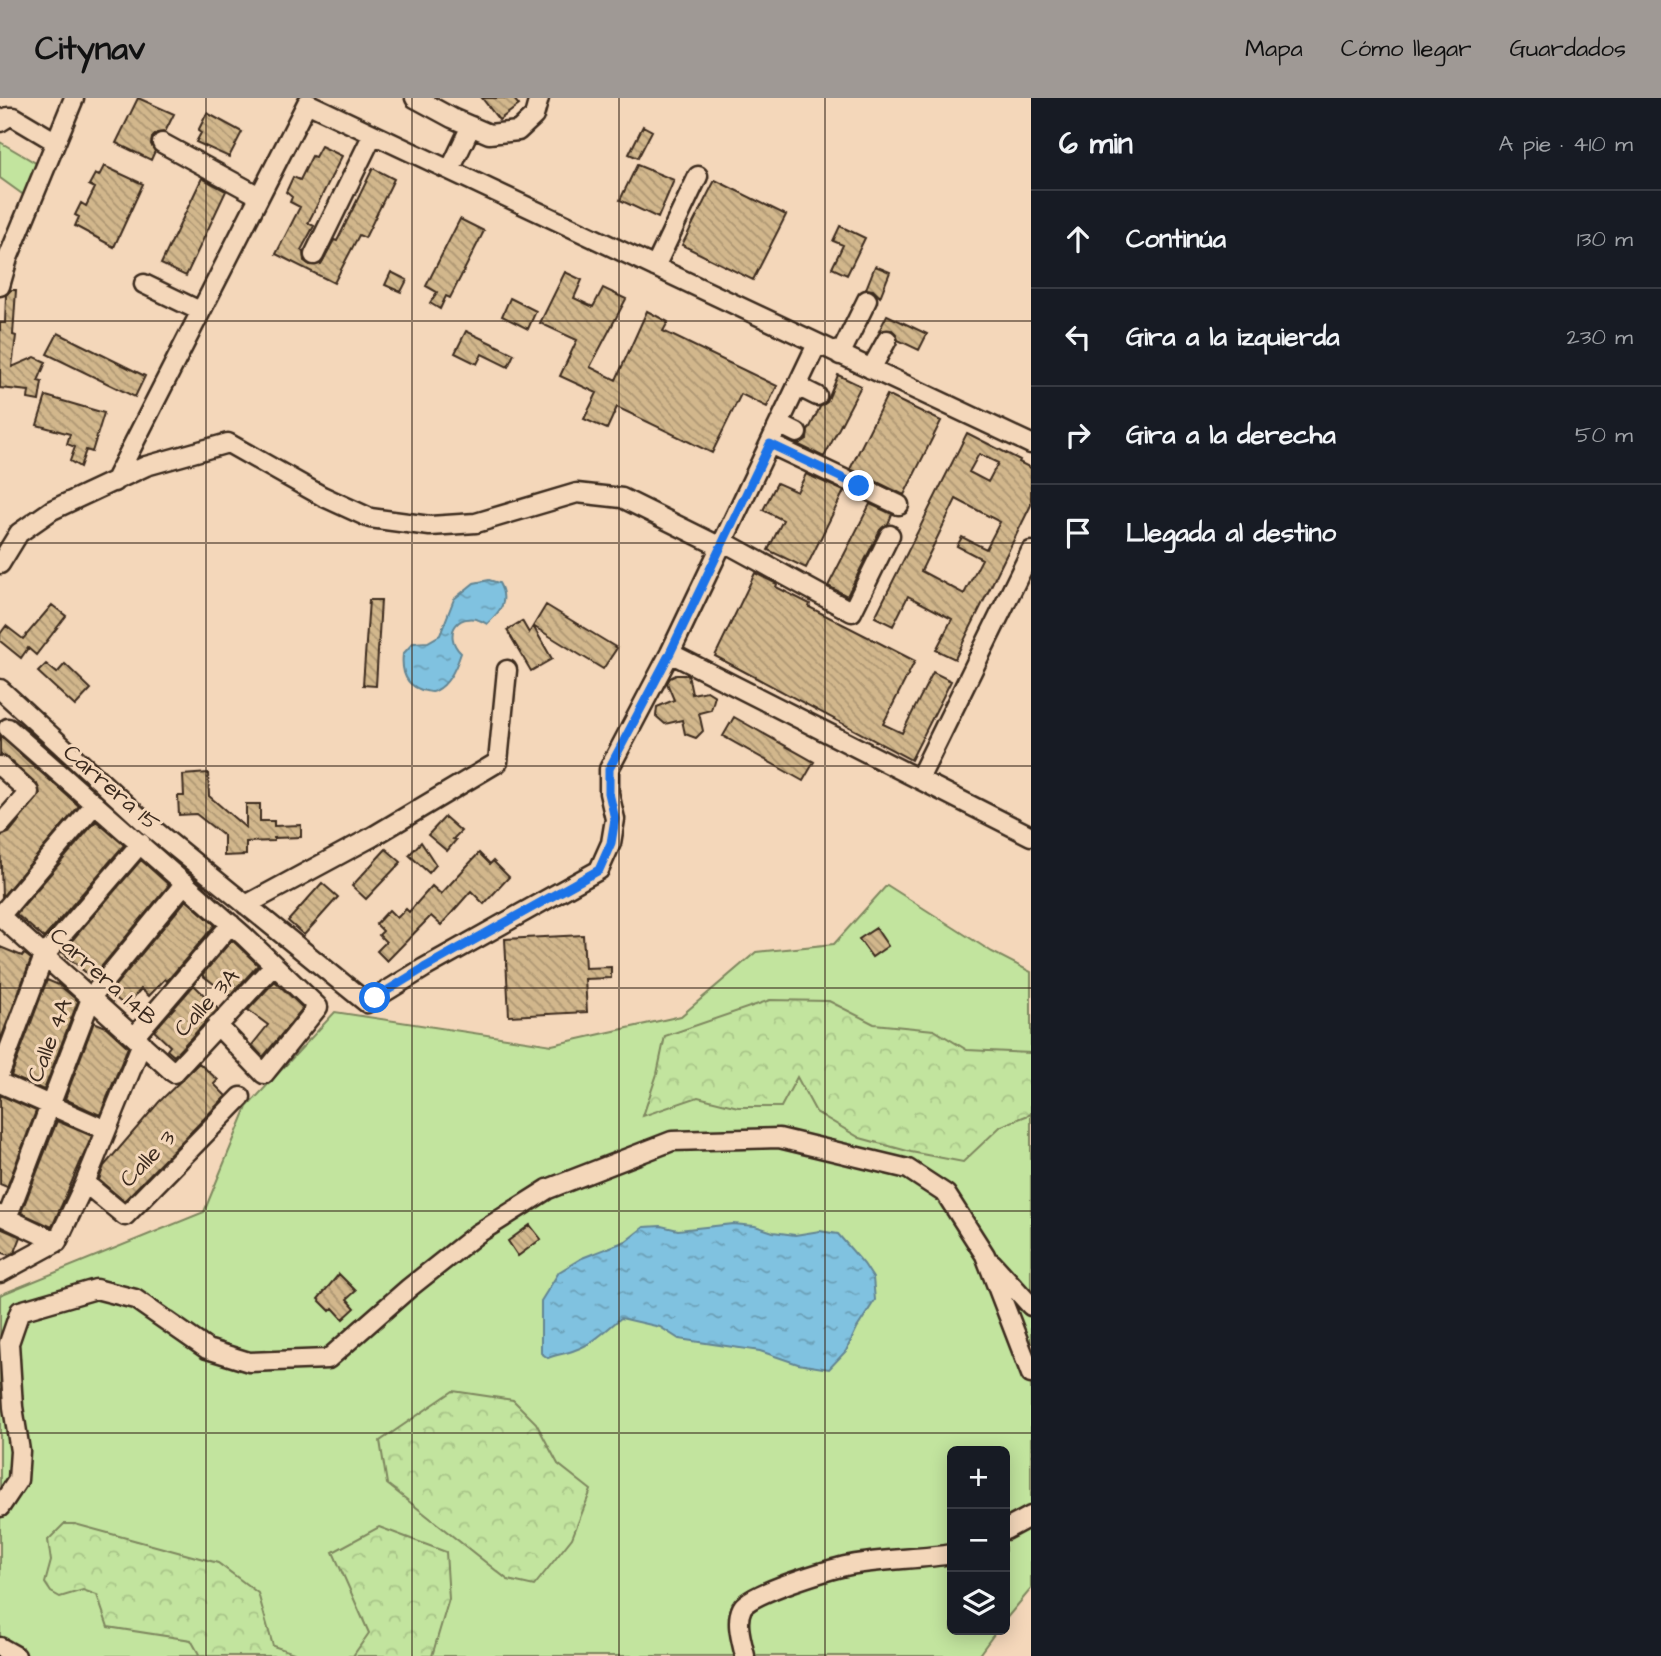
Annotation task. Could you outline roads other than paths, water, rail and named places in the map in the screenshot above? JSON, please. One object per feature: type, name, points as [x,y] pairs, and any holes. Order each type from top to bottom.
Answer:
[{"type":"street","points":[[0,286],[4,255],[74,98]]},
{"type":"street","points":[[415,98],[489,134],[518,131],[534,116],[539,98]]},
{"type":"street","points":[[114,482],[307,103],[1031,444]]},
{"type":"street","points":[[0,121],[14,117],[56,142]]},
{"type":"street","points":[[450,170],[471,126]]},
{"type":"street","points":[[314,255],[373,134]]},
{"type":"street","points":[[162,143],[259,196]]},
{"type":"street","points":[[655,267],[698,176]]},
{"type":"street","points":[[144,284],[200,312]]},
{"type":"street","points":[[840,355],[867,300]]},
{"type":"street","points":[[870,369],[887,340]]},
{"type":"street","points":[[0,689],[148,825],[367,1003],[599,870],[611,843],[615,819],[609,793],[609,769],[670,653],[817,344]]},
{"type":"street","points":[[797,386],[817,396]]},
{"type":"street","points":[[779,424],[797,433]]},
{"type":"street","points":[[0,564],[19,533],[52,510],[146,466],[228,443],[322,496],[370,518],[430,526],[476,523],[577,493],[622,498],[722,544],[852,612],[890,535]]},
{"type":"street","points":[[770,444],[899,505]]},
{"type":"street","points":[[919,779],[985,626],[1031,551]]},
{"type":"street","points":[[670,653],[1031,836]]},
{"type":"street","points":[[246,905],[372,837],[498,762],[507,670]]},
{"type":"street","points":[[0,746],[4,727]]},
{"type":"street","name":"Carrera 15","points":[[4,727],[231,924],[318,1007],[264,1074],[217,1026]]},
{"type":"street","points":[[0,766],[29,792],[0,825]]},
{"type":"street","points":[[0,916],[95,804]]},
{"type":"street","points":[[0,1073],[44,956],[141,844]]},
{"type":"street","name":"Calle 4A","points":[[3,1217],[92,996],[185,883]]},
{"type":"street","name":"Carrera 14B","points":[[0,916],[92,996],[174,1073]]},
{"type":"street","points":[[0,1273],[57,1242],[85,1183],[139,1039],[231,924]]},
{"type":"street","name":"Calle 3A","points":[[174,1073],[274,965]]},
{"type":"street","points":[[0,1083],[106,1130]]},
{"type":"street","name":"Calle 3","points":[[85,1183],[125,1216],[241,1097]]},
{"type":"street","points":[[0,1507],[18,1480],[19,1451],[9,1343],[19,1311],[96,1289],[135,1299],[207,1349],[249,1362],[328,1359],[409,1288],[500,1219],[548,1189],[673,1141],[779,1138],[908,1169],[946,1194],[985,1255],[1031,1306]]},
{"type":"street","points":[[3,1217],[57,1242]]},
{"type":"street","points":[[985,1255],[1031,1374]]},
{"type":"street","points":[[1010,1527],[1031,1516]]},
{"type":"street","points":[[745,1656],[739,1620],[742,1606],[753,1597],[850,1565],[947,1555]]},
{"type":"street","points":[[0,1647],[16,1656]]},
{"type":"water","points":[[489,580],[499,583],[502,589],[500,610],[487,624],[468,619],[456,625],[453,638],[461,653],[452,674],[441,687],[432,692],[414,686],[404,673],[403,654],[413,643],[428,642],[440,635],[454,599],[474,583]]},
{"type":"water","points":[[733,1224],[795,1235],[820,1231],[838,1234],[864,1264],[873,1278],[875,1300],[846,1351],[829,1369],[798,1364],[760,1351],[679,1339],[660,1327],[621,1318],[582,1347],[548,1358],[541,1353],[541,1301],[559,1272],[582,1258],[626,1241],[644,1227],[661,1226],[678,1230]]}]
